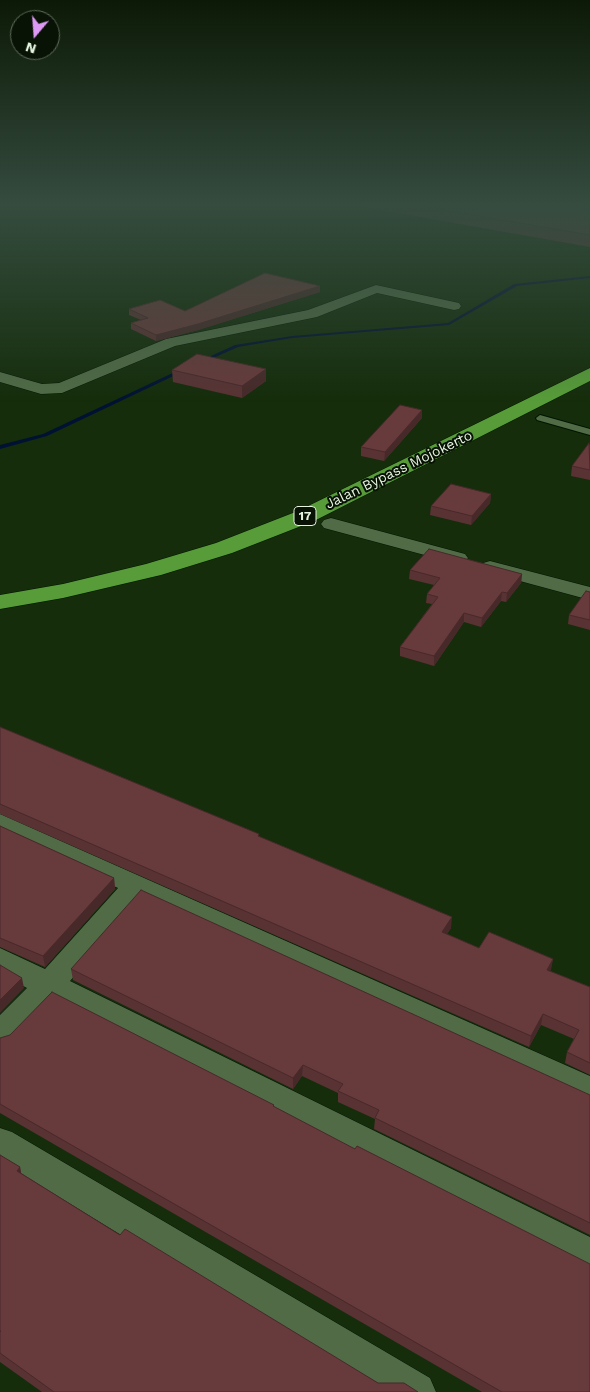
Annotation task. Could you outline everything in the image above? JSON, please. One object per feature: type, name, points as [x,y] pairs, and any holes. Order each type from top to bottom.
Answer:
[{"type":"highway","name":"Jalan Bypass Mojokerto","points":[[0,602],[63,591],[144,572],[233,545],[306,516],[590,374]]},
{"type":"highway","name":"Jalan Bypass Mojokerto","points":[[0,620],[60,610],[157,588],[230,565],[331,524],[590,393]]},
{"type":"street","points":[[0,377],[41,389],[62,388],[171,342],[312,314],[376,290],[390,291],[454,306]]},
{"type":"street","points":[[331,524],[590,594]]},
{"type":"street","points":[[0,823],[590,1090]]},
{"type":"street","points":[[0,1036],[49,985],[137,886]]},
{"type":"street","points":[[0,960],[590,1256]]},
{"type":"street","points":[[0,1143],[416,1392]]},
{"type":"lane","points":[[540,418],[590,432]]},
{"type":"building","points":[[265,273],[320,286],[156,335],[131,323],[148,318],[129,309],[160,300],[185,311]]},
{"type":"building","points":[[197,354],[266,369],[242,386],[172,370]]},
{"type":"building","points":[[400,405],[422,410],[385,452],[361,447]]},
{"type":"building","points":[[589,443],[590,470],[572,466]]},
{"type":"building","points":[[451,484],[491,494],[472,516],[431,506]]},
{"type":"building","points":[[429,549],[522,574],[507,593],[502,592],[482,618],[464,613],[434,656],[400,647],[438,597],[427,594],[440,578],[410,570]]},
{"type":"building","points":[[586,591],[590,592],[590,620],[569,615]]},
{"type":"building","points":[[0,727],[259,834],[258,836],[452,917],[442,932],[479,948],[489,932],[553,959],[547,970],[590,987],[590,1063],[567,1052],[579,1030],[543,1014],[531,1036],[0,804]]},
{"type":"building","points":[[0,826],[114,878],[43,956],[0,938]]},
{"type":"building","points":[[141,890],[590,1095],[590,1223],[375,1118],[379,1110],[338,1091],[343,1084],[303,1065],[293,1078],[71,969]]},
{"type":"building","points":[[0,965],[22,978],[0,1000]]},
{"type":"building","points":[[52,992],[274,1105],[355,1149],[357,1146],[590,1264],[590,1392],[502,1392],[0,1104],[0,1038],[10,1035]]},
{"type":"building","points":[[0,1155],[20,1167],[17,1171],[120,1235],[125,1229],[378,1383],[404,1383],[418,1392],[54,1392],[0,1353]]},
{"type":"waterway","points":[[202,361],[237,346],[292,337],[449,324],[516,285],[590,277]]},
{"type":"waterway","points":[[0,447],[45,435],[181,371]]}]
